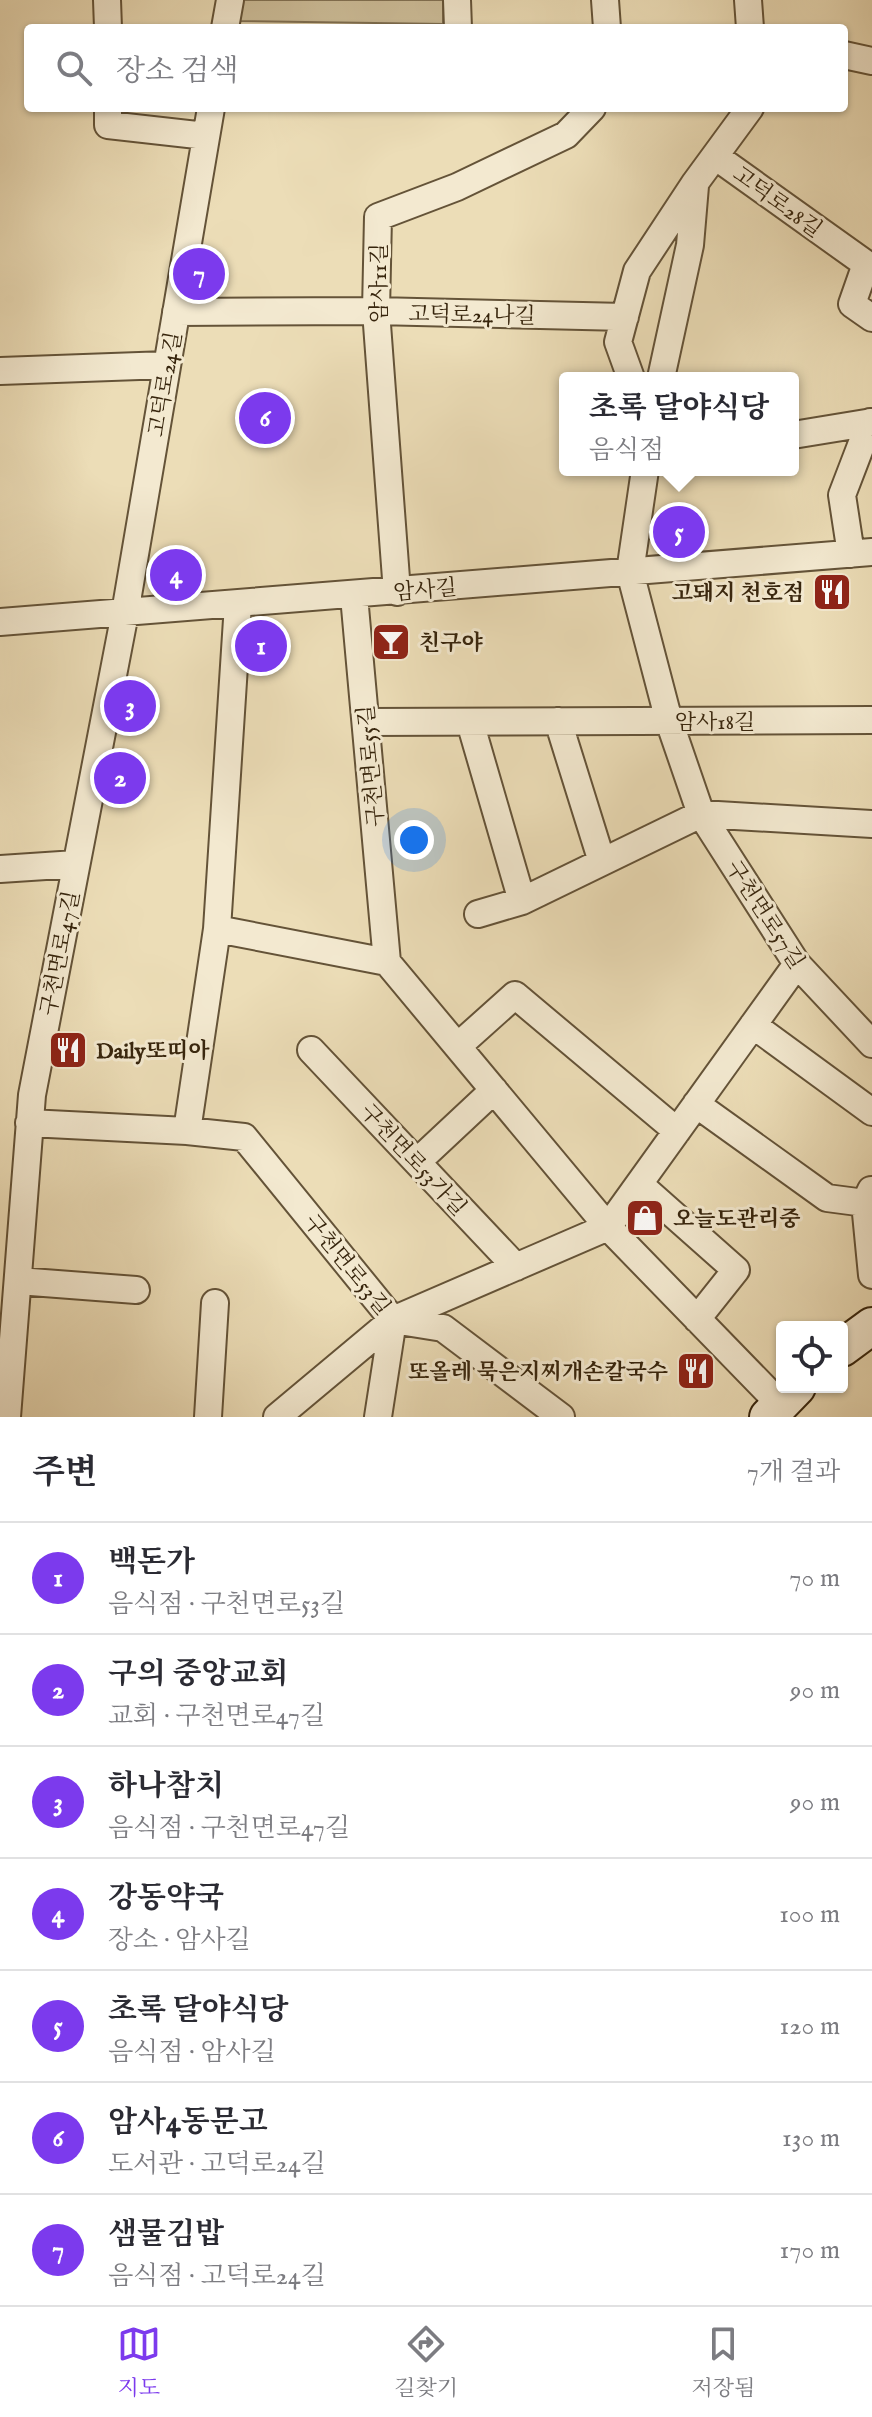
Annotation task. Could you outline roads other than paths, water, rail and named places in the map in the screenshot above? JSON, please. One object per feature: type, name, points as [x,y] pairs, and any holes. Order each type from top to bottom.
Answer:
[{"type":"main road","points":[[848,1344],[872,1326]]},
{"type":"street","points":[[107,0],[108,24]]},
{"type":"street","points":[[226,24],[230,0]]},
{"type":"street","points":[[457,0],[458,24]]},
{"type":"street","points":[[605,0],[607,24]]},
{"type":"street","points":[[748,0],[750,24]]},
{"type":"street","points":[[848,56],[872,61]]},
{"type":"street","points":[[108,112],[108,125],[206,136]]},
{"type":"street","name":"고덕로24길","points":[[125,613],[210,112]]},
{"type":"street","name":"암사11길","points":[[397,592],[376,311],[378,217],[457,187],[566,135],[588,112]]},
{"type":"street","points":[[629,372],[618,342],[637,271],[695,183],[747,112]]},
{"type":"street","name":"고덕로28길","points":[[715,156],[866,264],[852,304],[872,318]]},
{"type":"street","points":[[662,372],[690,245],[695,183]]},
{"type":"street","name":"고덕로24나길","points":[[176,312],[376,311],[625,317]]},
{"type":"street","points":[[0,371],[167,365]]},
{"type":"street","name":"암사길","points":[[0,622],[861,553],[842,495],[871,422]]},
{"type":"street","name":"암사길","points":[[799,434],[871,422]]},
{"type":"street","points":[[630,572],[644,476]]},
{"type":"street","name":"구천면로57길","points":[[630,572],[669,721],[701,814],[797,964],[859,1017],[872,1044]]},
{"type":"street","name":"구천면로55길","points":[[354,596],[387,962]]},
{"type":"street","points":[[187,1131],[217,929],[238,604]]},
{"type":"street","name":"구천면로47길","points":[[7,1417],[18,1281],[11,1211],[125,613]]},
{"type":"street","name":"암사18길","points":[[366,722],[872,720]]},
{"type":"street","points":[[558,721],[602,862]]},
{"type":"street","points":[[470,722],[522,901]]},
{"type":"street","points":[[478,914],[522,901],[701,814],[872,824]]},
{"type":"street","name":"구천면로47길","points":[[0,869],[76,864]]},
{"type":"street","points":[[217,929],[387,962],[608,1227],[782,1403]]},
{"type":"street","points":[[277,1417],[393,1320],[608,1227],[797,964]]},
{"type":"street","points":[[458,1046],[515,995],[677,1131]]},
{"type":"street","points":[[753,1025],[872,1112]]},
{"type":"street","name":"구천면로53가길","points":[[311,1050],[516,1267]]},
{"type":"street","points":[[417,1162],[494,1090]]},
{"type":"street","points":[[696,1104],[827,1198],[868,1194],[872,1275]]},
{"type":"street","name":"구천면로53길","points":[[29,1123],[244,1137],[393,1320],[443,1328],[561,1417]]},
{"type":"street","points":[[639,1184],[736,1270],[697,1319]]},
{"type":"street","points":[[18,1281],[136,1290]]},
{"type":"street","points":[[208,1417],[215,1303]]},
{"type":"street","points":[[378,1417],[393,1320]]},
{"type":"place","name":"샘물김밥","points":[[199,274]]},
{"type":"place","name":"암사4동문고","points":[[265,418]]},
{"type":"place","name":"초록 달야식당","points":[[679,532]]},
{"type":"place","name":"강동약국","points":[[176,575]]},
{"type":"place","name":"고돼지 천호점","points":[[832,592]]},
{"type":"place","name":"친구야","points":[[391,642]]},
{"type":"place","name":"백돈가","points":[[261,646]]},
{"type":"place","name":"하나참치","points":[[130,706]]},
{"type":"place","name":"구의 중앙교회","points":[[120,778]]},
{"type":"place","name":"Daily또띠아","points":[[68,1050]]},
{"type":"place","name":"오늘도관리중","points":[[645,1218]]},
{"type":"place","name":"또올레 묵은지찌개손칼국수","points":[[696,1371]]}]
